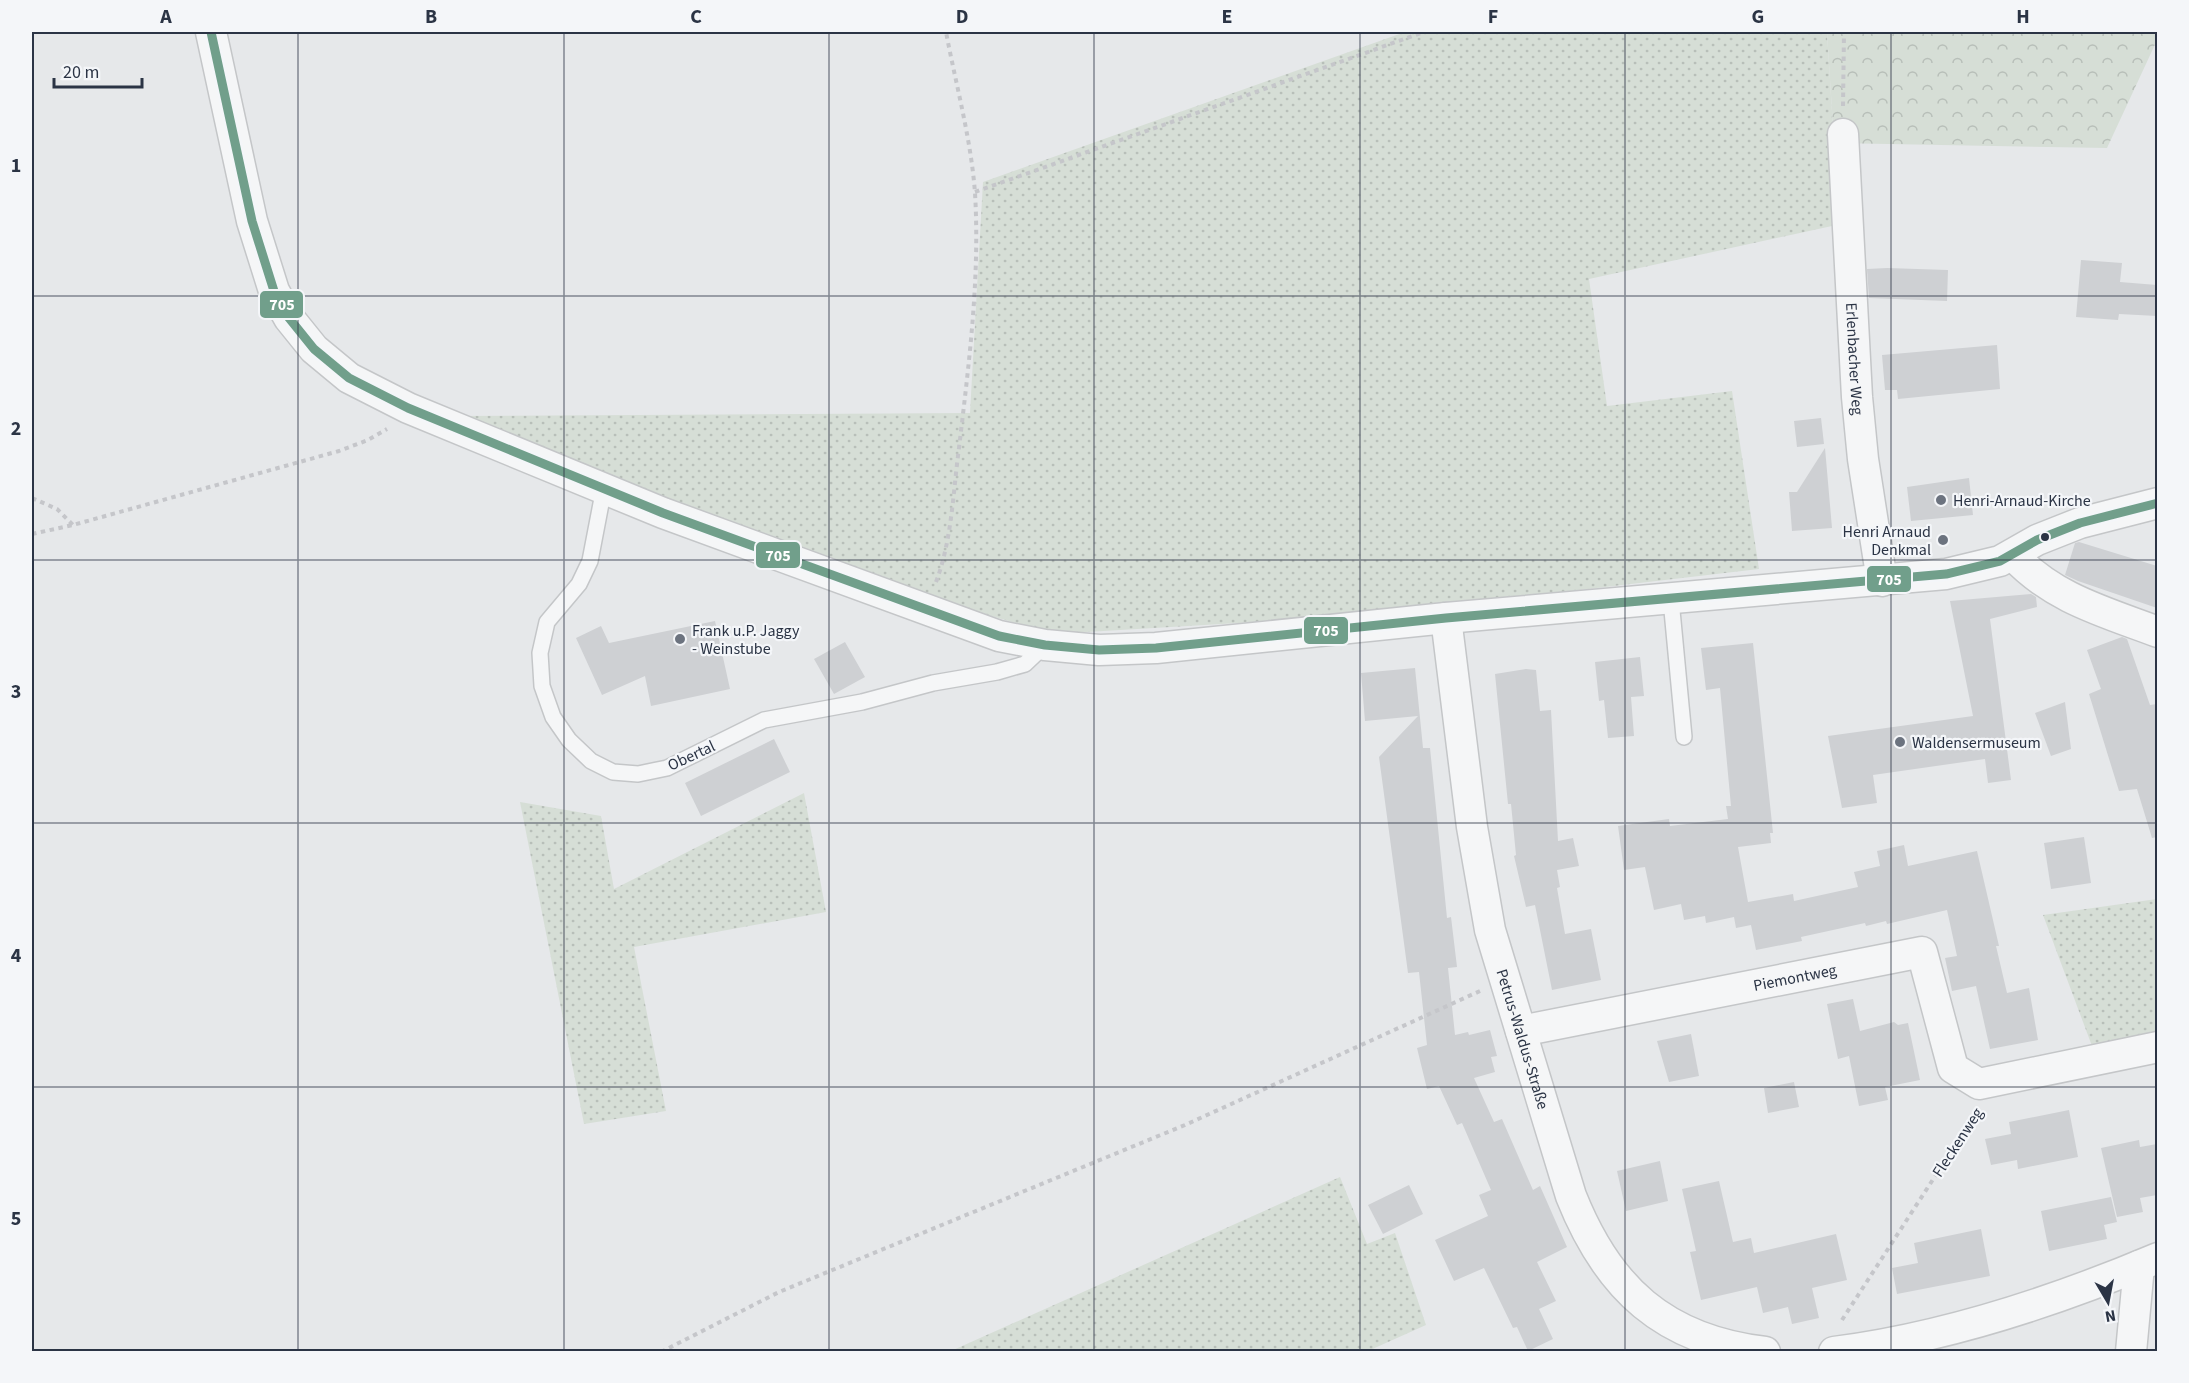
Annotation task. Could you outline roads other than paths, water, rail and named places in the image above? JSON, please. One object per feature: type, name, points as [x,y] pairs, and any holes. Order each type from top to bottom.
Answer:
[{"type":"street","points":[[211,32],[252,220],[274,291],[289,318],[314,349],[349,378],[408,408],[663,513],[999,636],[1045,645],[1099,650],[1156,648],[1446,618],[1671,600],[1970,570],[2013,555],[2037,540],[2080,523],[2157,503]]},
{"type":"street","name":"Erlenbacher Weg","points":[[1843,134],[1858,407],[1863,459],[1882,580]]},
{"type":"street","points":[[2013,555],[2048,587],[2065,597],[2157,632]]},
{"type":"street","name":"Petrus-Waldus-Straße","points":[[1446,618],[1481,885],[1490,930],[1571,1196],[1585,1231],[1618,1280],[1656,1316],[1717,1348],[1765,1352]]},
{"type":"street","name":"Piemontweg","points":[[1521,1031],[1922,951],[1953,1068],[1979,1084]]},
{"type":"street","name":"Fleckenweg","points":[[1979,1084],[2157,1047]]},
{"type":"street","points":[[1834,1352],[1902,1341],[1978,1322],[2148,1262]]},
{"type":"street","points":[[2131,1352],[2148,1262]]},
{"type":"lane","name":"Obertal","points":[[604,488],[590,561],[579,584],[547,622],[540,653],[542,686],[553,717],[569,740],[591,761],[613,772],[638,774],[667,768],[764,720],[862,702],[933,683],[998,672],[1025,664],[1045,645]]},
{"type":"lane","points":[[1671,600],[1684,737]]},
{"type":"place","name":"Henri-Arnaud-Kirche","points":[[1941,500]]},
{"type":"place","name":"Henri Arnaud Denkmal","points":[[1943,540]]},
{"type":"place","name":"Frank u.P. Jaggy - Weinstube","points":[[680,639]]},
{"type":"place","name":"Waldensermuseum","points":[[1900,742]]}]
